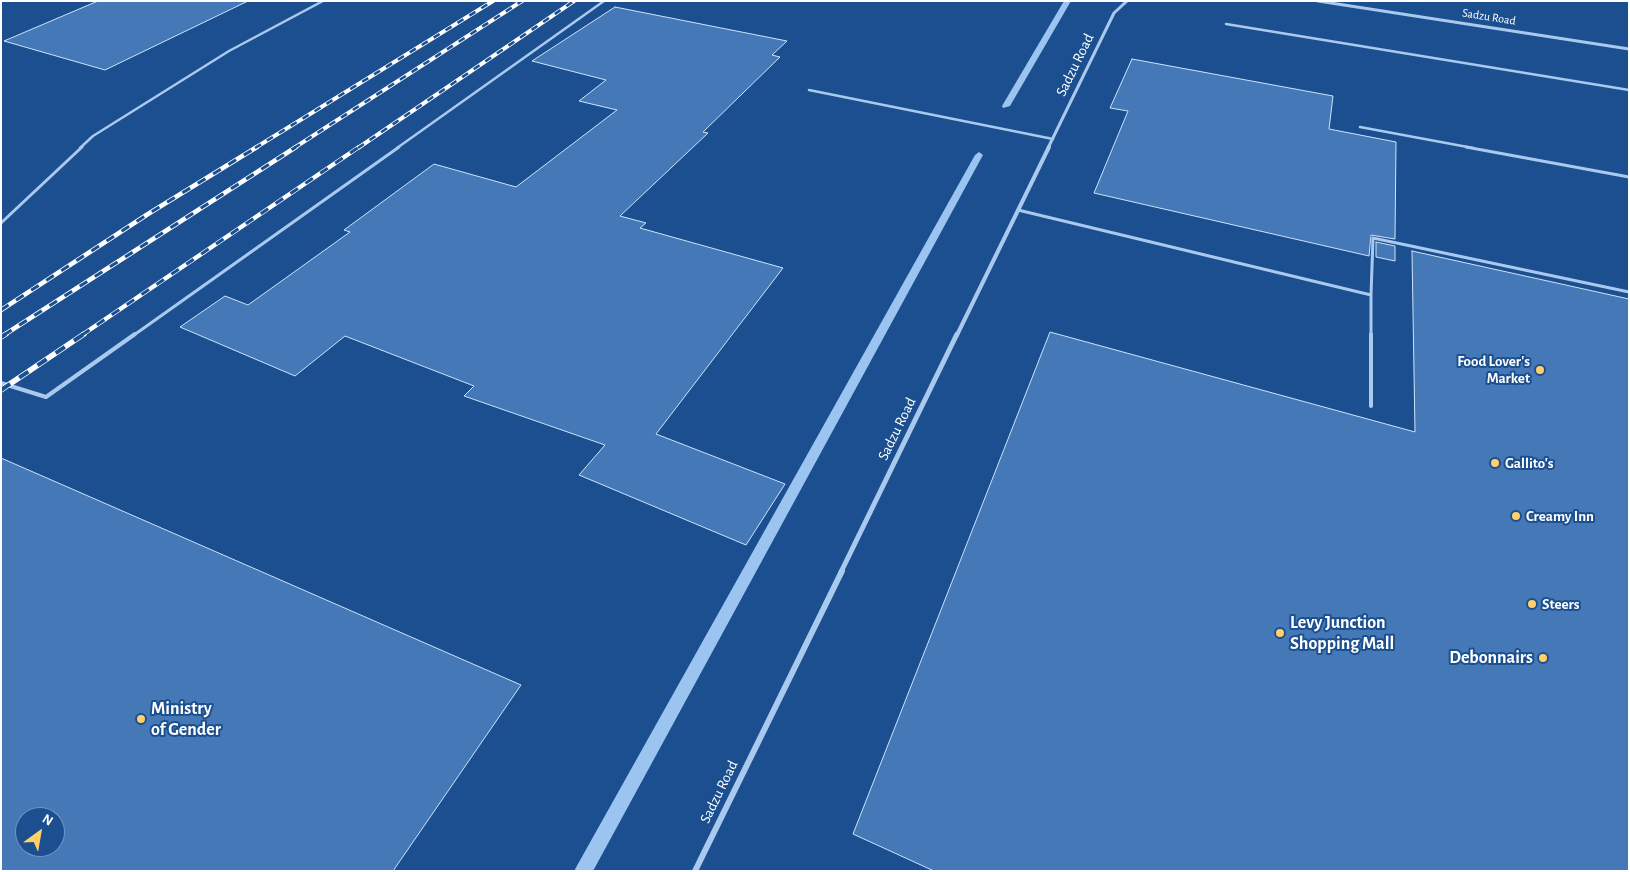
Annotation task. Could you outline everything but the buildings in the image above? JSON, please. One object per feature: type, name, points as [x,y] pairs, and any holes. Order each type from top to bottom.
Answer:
[{"type":"street","name":"Sadzu Road","points":[[695,871],[1114,13],[1127,1]]},
{"type":"street","name":"Sadzu Road","points":[[1318,1],[1629,49]]},
{"type":"lane","points":[[1,223],[93,136],[229,50],[323,1]]},
{"type":"lane","points":[[1,383],[46,396],[604,1]]},
{"type":"lane","points":[[1226,24],[1629,90]]},
{"type":"lane","points":[[809,90],[1053,139]]},
{"type":"lane","points":[[1360,127],[1629,177]]},
{"type":"lane","points":[[1018,210],[1371,295]]},
{"type":"lane","points":[[1371,406],[1373,238],[1629,292]]},
{"type":"waterway","points":[[1006,106],[1068,1]]},
{"type":"waterway","points":[[583,871],[979,155]]},
{"type":"railway","points":[[255,148],[493,1]]},
{"type":"railway","points":[[294,148],[522,1]]},
{"type":"railway","points":[[358,148],[574,1]]},
{"type":"railway","points":[[1,310],[148,214],[257,147]]},
{"type":"railway","points":[[4,335],[296,147]]},
{"type":"railway","points":[[82,335],[359,147]]},
{"type":"railway","points":[[1,337],[6,334]]},
{"type":"railway","points":[[1,390],[84,334]]},
{"type":"place","name":"Food Lover's Market","points":[[1540,370]]},
{"type":"place","name":"Gallito's","points":[[1495,463]]},
{"type":"place","name":"Creamy Inn","points":[[1516,516]]},
{"type":"place","name":"Steers","points":[[1532,604]]},
{"type":"place","name":"Levy Junction Shopping Mall","points":[[1280,633]]},
{"type":"place","name":"Debonnairs","points":[[1543,658]]},
{"type":"place","name":"Ministry of Gender","points":[[141,719]]}]
